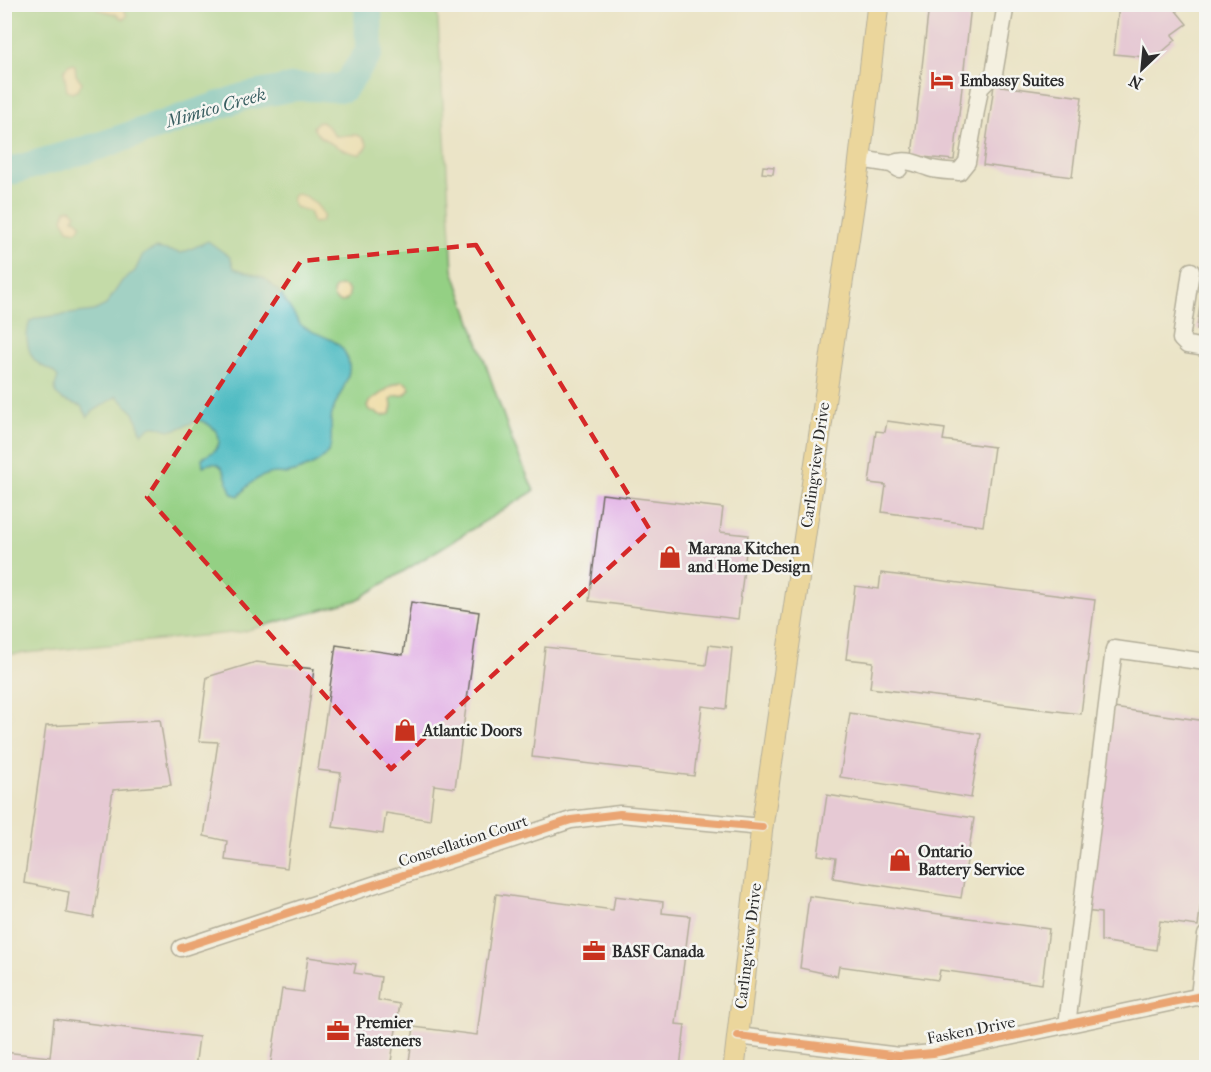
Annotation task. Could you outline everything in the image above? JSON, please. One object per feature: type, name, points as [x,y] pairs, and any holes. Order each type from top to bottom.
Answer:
[{"type":"main road","name":"Carlingview Drive","points":[[734,1068],[762,827],[860,159],[878,4]]},
{"type":"street","points":[[860,159],[920,172],[929,168],[959,172],[967,162],[980,88],[994,74],[1006,4]]},
{"type":"street","points":[[1191,271],[1180,339],[1187,345],[1206,348]]},
{"type":"street","points":[[1067,1025],[1114,649],[1206,662]]},
{"type":"street","name":"Constellation Court","points":[[182,948],[571,820],[620,814],[762,827]]},
{"type":"street","points":[[1203,996],[1206,936]]},
{"type":"street","name":"Fasken Drive","points":[[738,1036],[898,1056],[933,1053],[1203,996]]},
{"type":"highlighted area","points":[[476,245],[650,530],[391,769],[147,497],[301,261]]},
{"type":"green space","points":[[5,5],[437,5],[453,270],[513,443],[534,491],[357,600],[241,632],[5,655]]},
{"type":"sand","points":[[97,4],[122,5],[127,16],[123,19],[97,9]]},
{"type":"sand","points":[[71,64],[75,65],[76,75],[82,82],[78,90],[72,93],[67,91],[64,71]]},
{"type":"sand","points":[[317,122],[327,125],[335,136],[357,135],[364,139],[367,144],[366,149],[360,154],[355,153],[326,140],[313,127]]},
{"type":"sand","points":[[294,194],[303,195],[319,208],[324,216],[321,222],[313,223],[309,211],[295,207],[292,201]]},
{"type":"sand","points":[[71,209],[76,214],[73,219],[81,224],[77,231],[68,229],[63,219],[66,210]]},
{"type":"sand","points":[[338,286],[344,286],[349,294],[347,300],[338,302],[333,297],[333,291]]},
{"type":"sand","points":[[403,381],[410,389],[405,395],[391,399],[390,414],[383,416],[369,410],[367,406],[369,402],[393,385]]},
{"type":"water","points":[[208,241],[230,257],[234,268],[264,278],[278,290],[305,328],[330,339],[341,347],[349,369],[332,414],[329,450],[322,459],[301,470],[286,474],[270,474],[260,478],[249,485],[239,496],[232,494],[221,467],[217,464],[203,466],[202,458],[215,450],[219,440],[216,431],[208,424],[199,420],[172,430],[154,426],[142,434],[134,413],[117,396],[88,417],[81,406],[63,400],[56,394],[55,386],[58,377],[33,358],[27,340],[30,321],[37,318],[94,311],[106,305],[122,281],[135,271],[142,256],[149,251],[156,248],[182,253]]},
{"type":"building","points":[[1119,4],[1176,4],[1173,7],[1187,24],[1172,35],[1176,40],[1155,58],[1114,54]]},
{"type":"building","name":"Embassy Suites","points":[[929,5],[971,5],[954,160],[912,156]]},
{"type":"building","points":[[994,85],[1082,97],[1072,177],[983,165]]},
{"type":"building","points":[[763,166],[774,167],[773,174],[762,173]]},
{"type":"building","points":[[1201,295],[1206,295],[1206,330],[1197,329]]},
{"type":"building","points":[[887,421],[945,429],[943,440],[994,447],[983,526],[882,512],[886,485],[869,483],[876,431],[885,432]]},
{"type":"building","points":[[602,494],[723,508],[720,532],[748,535],[738,619],[589,601]]},
{"type":"building","points":[[881,573],[1095,600],[1081,714],[870,688],[873,662],[846,659],[855,586],[879,589]]},
{"type":"building","points":[[411,602],[479,612],[455,788],[434,785],[430,820],[386,813],[383,834],[333,827],[341,773],[318,770],[336,645],[403,655]]},
{"type":"building","points":[[709,645],[732,648],[726,709],[702,706],[694,776],[532,757],[545,647],[706,665]]},
{"type":"building","points":[[256,662],[314,669],[287,868],[225,860],[227,841],[204,836],[218,742],[199,741],[207,677]]},
{"type":"building","points":[[1113,708],[1206,721],[1206,863],[1198,926],[1160,921],[1156,950],[1101,941],[1101,913],[1085,911]]},
{"type":"building","points":[[850,713],[981,734],[971,798],[840,777]]},
{"type":"building","points":[[160,720],[171,785],[113,790],[94,918],[66,913],[69,892],[24,883],[46,726]]},
{"type":"building","points":[[827,795],[974,818],[961,898],[833,878],[836,858],[818,855]]},
{"type":"building","points":[[496,894],[613,910],[615,896],[663,902],[662,913],[690,916],[676,1024],[685,1025],[680,1068],[408,1068],[414,1027],[477,1035]]},
{"type":"building","points":[[809,896],[1049,929],[1042,984],[940,970],[938,980],[839,966],[837,976],[800,968]]},
{"type":"building","points":[[308,957],[356,964],[354,973],[381,977],[378,1000],[400,1004],[390,1068],[270,1068],[282,989],[303,992]]},
{"type":"building","points":[[54,1019],[199,1037],[195,1068],[4,1068],[4,1052],[50,1057]]},
{"type":"waterway","name":"Mimico Creek","points":[[4,173],[99,146],[243,97],[295,87],[344,88],[369,52],[368,4]]},
{"type":"cycle path","points":[[181,948],[571,820],[620,814],[762,827]]},
{"type":"cycle path","points":[[738,1036],[899,1056],[933,1053],[1206,995]]},
{"type":"place","name":"Embassy Suites","points":[[942,80]]},
{"type":"place","name":"Marana Kitchen and Home Design","points":[[670,557]]},
{"type":"place","name":"Atlantic Doors","points":[[405,730]]},
{"type":"place","name":"Ontario Battery Service","points":[[900,860]]},
{"type":"place","name":"BASF Canada","points":[[594,951]]},
{"type":"place","name":"Premier Fasteners","points":[[338,1031]]}]
